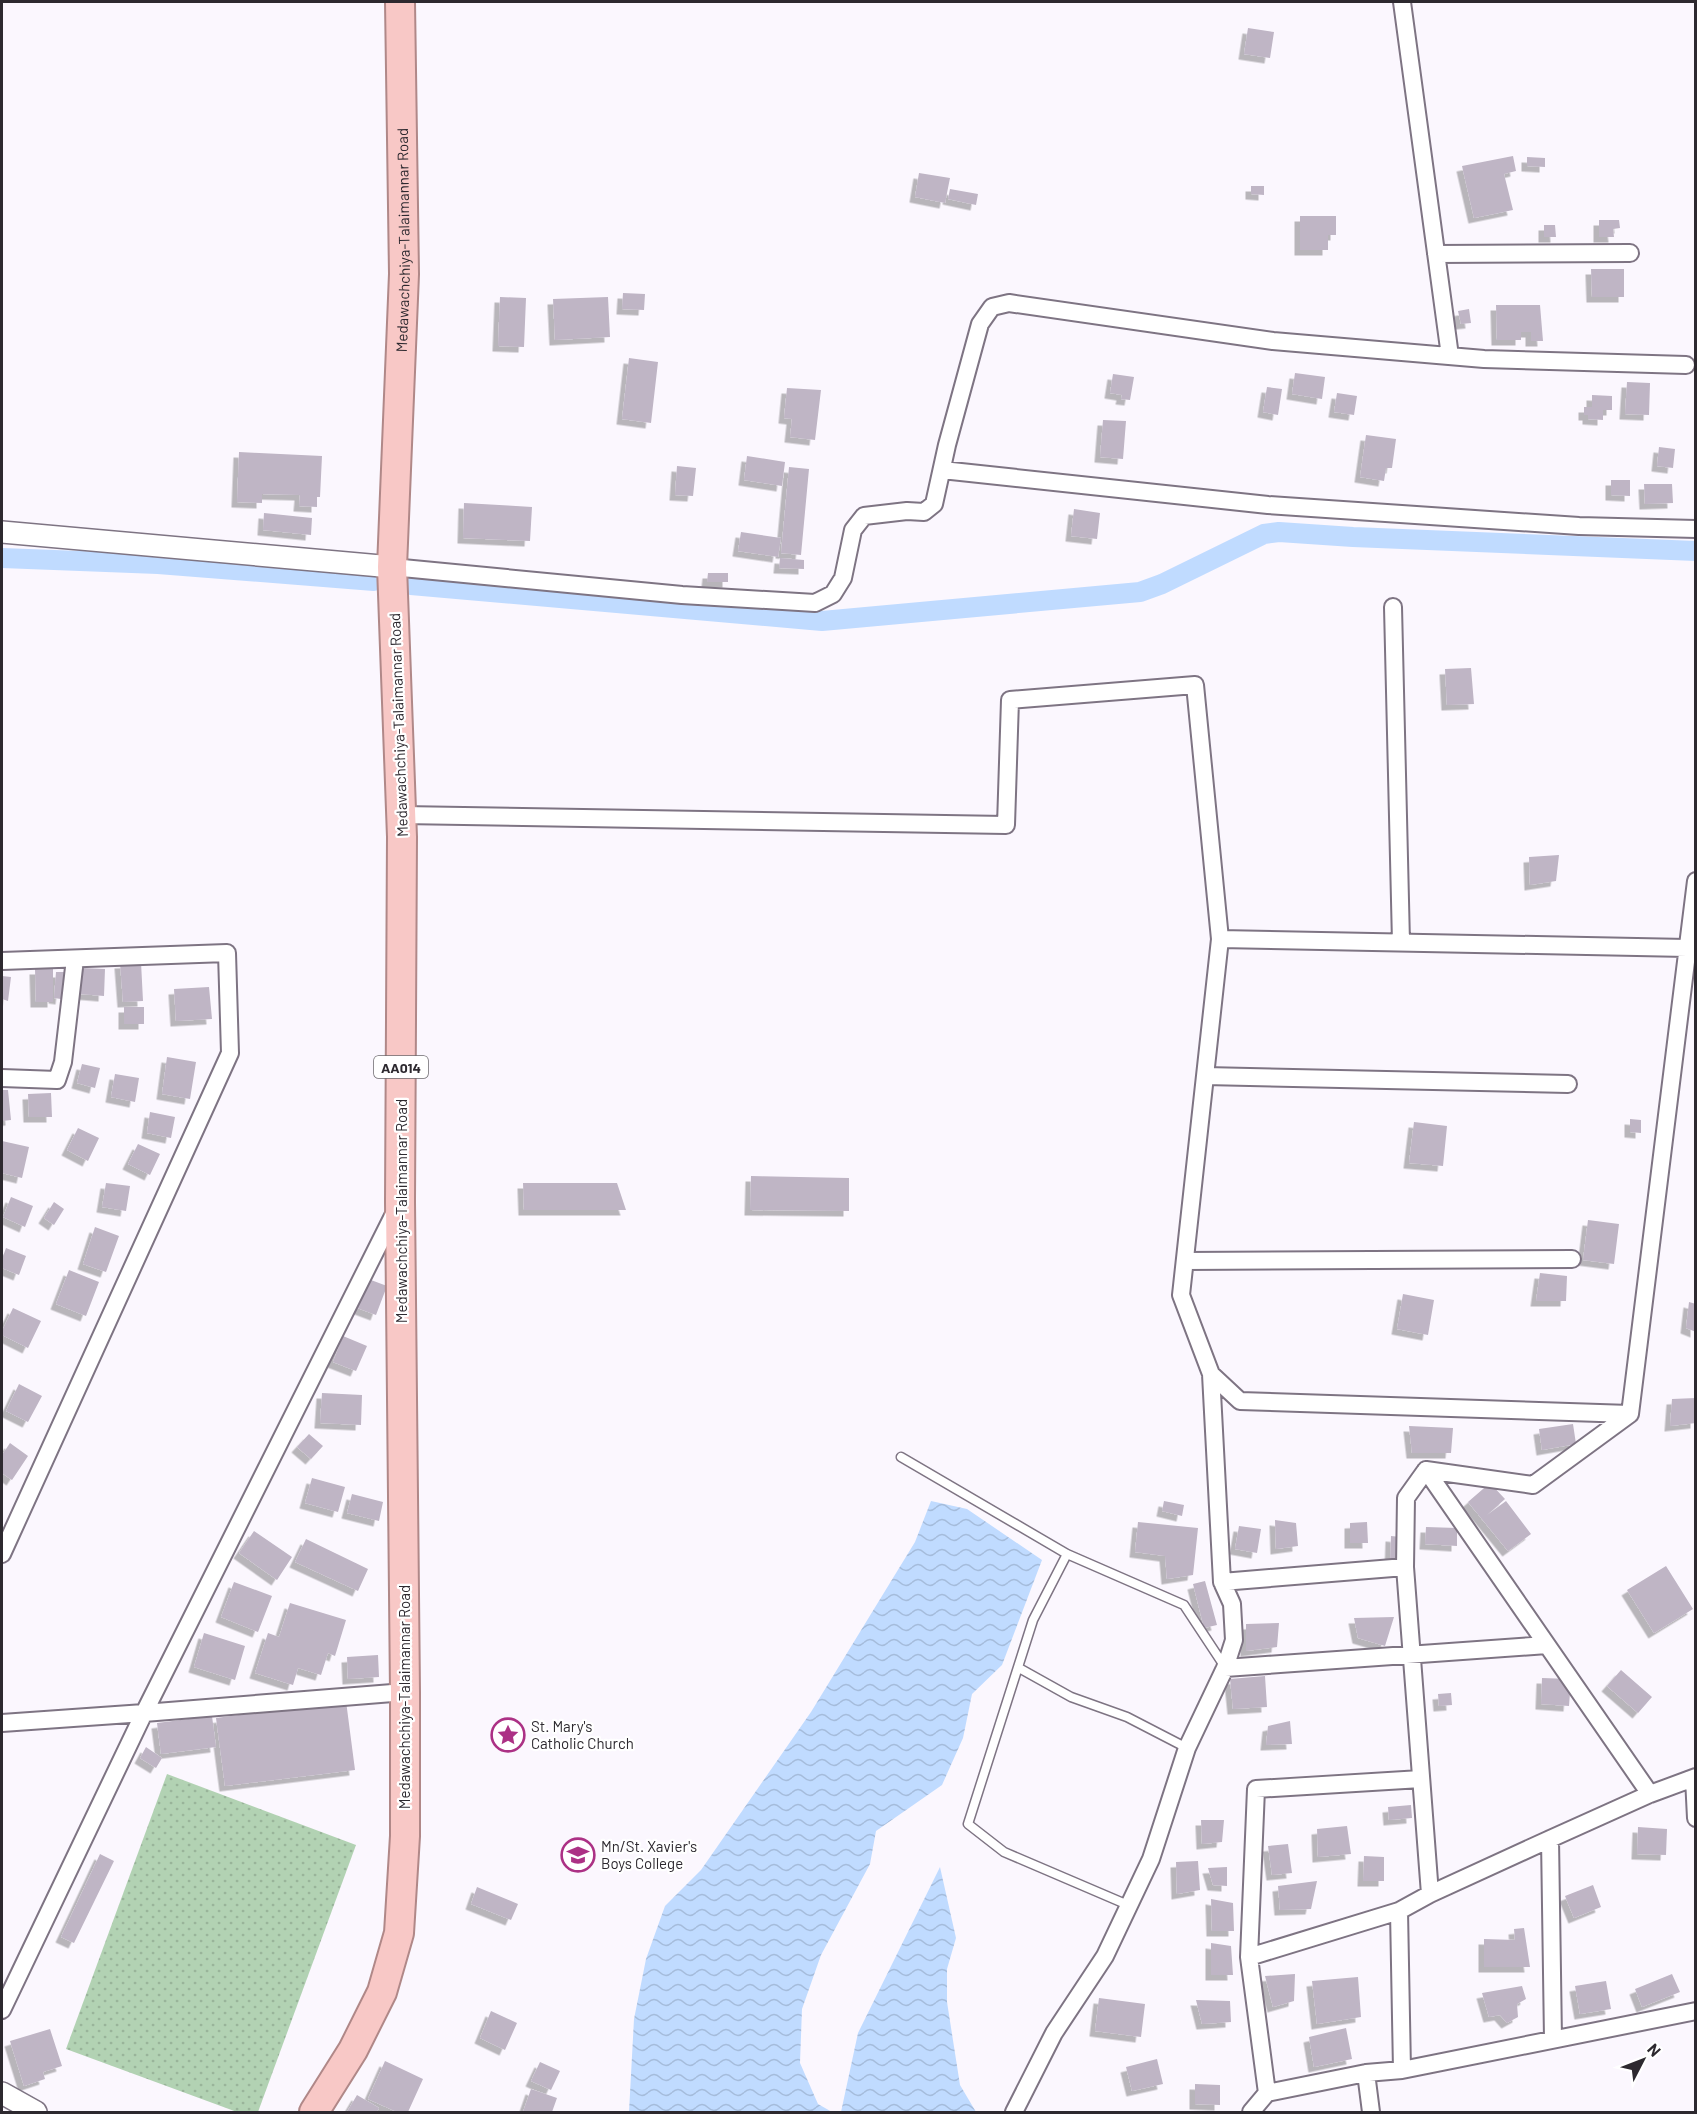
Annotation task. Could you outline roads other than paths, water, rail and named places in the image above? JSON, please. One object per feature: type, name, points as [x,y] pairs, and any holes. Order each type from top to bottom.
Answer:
[{"type":"highway","name":"Medawachchiya-Talaimannar Road","points":[[314,2112],[353,2050],[382,1992],[399,1933],[405,1836],[400,1202],[402,815],[392,567],[404,274],[400,2]]},
{"type":"street","points":[[1402,2],[1450,356]]},
{"type":"street","points":[[1436,255],[1630,253]]},
{"type":"street","points":[[2,532],[682,595],[815,603],[833,594],[843,578],[853,530],[864,516],[907,511],[924,512],[934,504],[980,324],[992,307],[1009,303],[1273,341],[1495,360],[1686,365]]},
{"type":"street","points":[[942,470],[1268,505],[1579,526],[1695,529]]},
{"type":"street","points":[[1393,607],[1401,942]]},
{"type":"street","points":[[402,815],[1006,825],[1010,700],[1195,685],[1220,939],[1181,1295],[1211,1374],[1222,1582],[1232,1604],[1234,1640],[1225,1668],[1187,1748],[1151,1859],[1105,1956],[1054,2033],[1014,2112]]},
{"type":"street","points":[[1426,1470],[1533,1485],[1630,1414],[1695,881]]},
{"type":"street","points":[[1220,939],[1687,948]]},
{"type":"street","points":[[2,961],[227,953],[230,1053],[2,1554]]},
{"type":"street","points":[[2,1078],[57,1080],[63,1062],[75,958]]},
{"type":"street","points":[[1205,1076],[1568,1084]]},
{"type":"street","points":[[2,2010],[144,1713],[400,1202]]},
{"type":"street","points":[[1185,1261],[1572,1258]]},
{"type":"street","points":[[1211,1374],[1240,1401],[1630,1414]]},
{"type":"street","points":[[1426,1470],[1406,1498],[1405,1567],[1430,1894]]},
{"type":"street","points":[[1426,1470],[1650,1794]]},
{"type":"street","points":[[1222,1582],[1405,1567]]},
{"type":"street","points":[[1225,1668],[1547,1645]]},
{"type":"street","points":[[2,1723],[405,1692]]},
{"type":"street","points":[[1249,1957],[1399,1911],[1430,1894],[1550,1839],[1694,1777],[1695,1818]]},
{"type":"street","points":[[1267,2093],[1249,1957],[1256,1789],[1421,1779]]},
{"type":"street","points":[[1550,1839],[1553,2039]]},
{"type":"street","points":[[1399,1911],[1402,2070]]},
{"type":"street","points":[[1251,2112],[1267,2093],[1366,2073],[1402,2070],[1695,2011]]},
{"type":"street","points":[[1366,2073],[1371,2112]]},
{"type":"street","points":[[2,2093],[36,2112]]},
{"type":"lane","points":[[901,1457],[1067,1554],[1184,1605],[1225,1668]]},
{"type":"lane","points":[[1067,1554],[1033,1620],[968,1824],[1004,1852],[1128,1905]]},
{"type":"lane","points":[[1019,1668],[1071,1697],[1127,1717],[1187,1748]]},
{"type":"water","points":[[931,1501],[967,1509],[1042,1560],[1002,1665],[972,1694],[963,1738],[942,1785],[876,1831],[870,1864],[821,1955],[802,2009],[800,2063],[818,2104],[832,2112],[629,2112],[634,2019],[646,1959],[665,1906],[701,1870],[811,1712],[915,1542]]},
{"type":"water","points":[[940,1867],[956,1938],[947,1969],[947,2002],[960,2085],[976,2112],[841,2112],[858,2033]]},
{"type":"waterway","points":[[411,585],[822,621],[1140,592],[1162,584],[1264,534],[1279,532],[1696,551]]},
{"type":"waterway","points":[[2,558],[158,564],[374,581]]},
{"type":"place","name":"St. Mary's Catholic Church","points":[[508,1735]]},
{"type":"place","name":"Mn/St. Xavier's Boys College","points":[[578,1855]]}]
